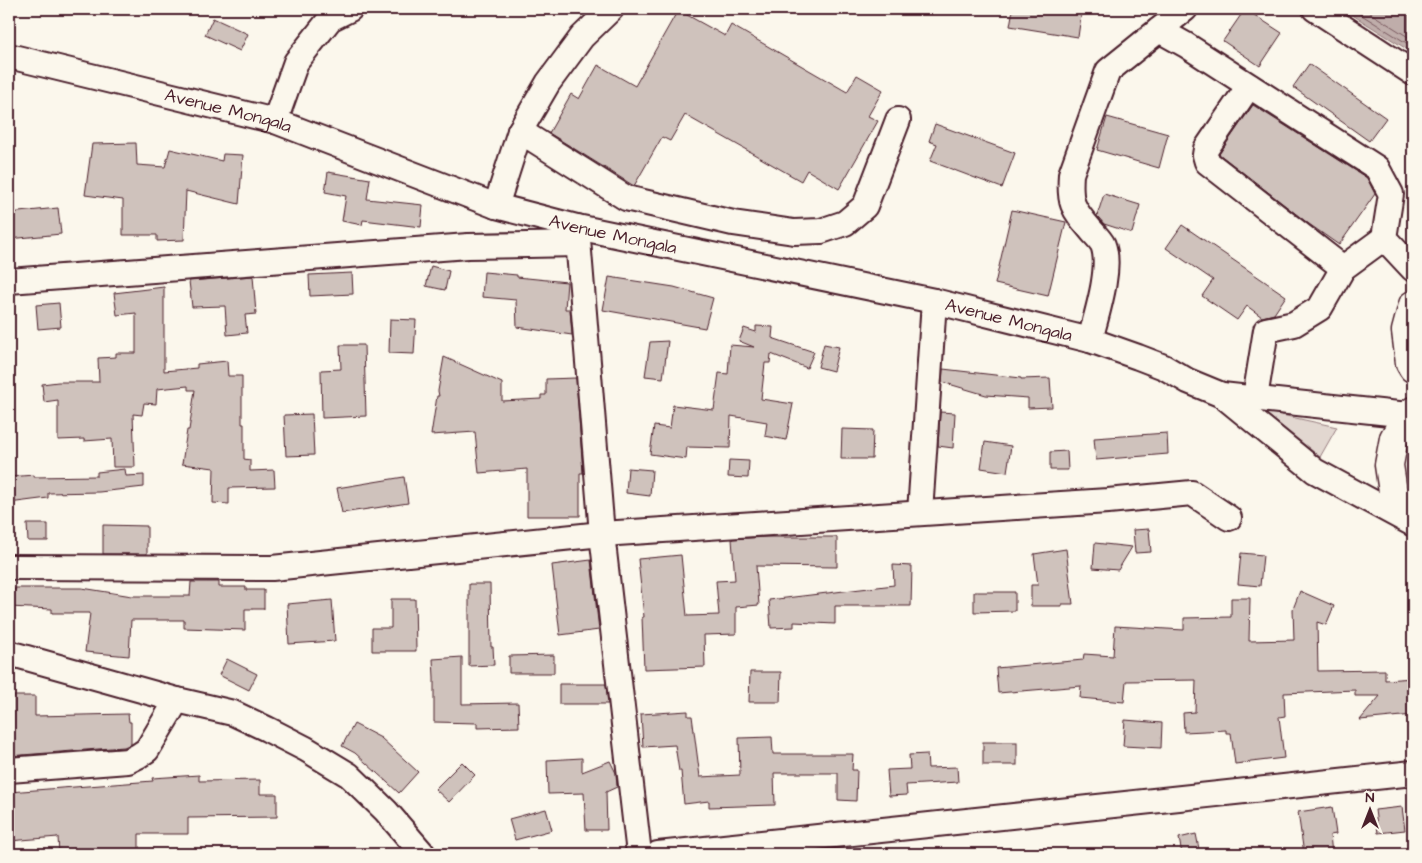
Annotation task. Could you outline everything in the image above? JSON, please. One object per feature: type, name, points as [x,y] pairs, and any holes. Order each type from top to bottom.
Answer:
[{"type":"highway","points":[[1413,305],[1406,331],[1410,362],[1413,368]]},
{"type":"highway","points":[[1411,413],[1394,438],[1389,465],[1393,492],[1413,518]]},
{"type":"street","points":[[275,121],[296,62],[330,19],[350,9]]},
{"type":"street","points":[[496,206],[520,131],[554,75],[582,37],[611,9]]},
{"type":"street","points":[[1090,340],[1105,275],[1106,258],[1102,244],[1072,206],[1071,174],[1108,71],[1185,9]]},
{"type":"street","points":[[1315,9],[1413,73]]},
{"type":"street","points":[[1159,30],[1186,45],[1377,168],[1391,194],[1384,238],[1343,268],[1320,308],[1294,324],[1266,330],[1255,398]]},
{"type":"street","name":"Avenue Mongala","points":[[9,56],[275,121],[578,236],[934,300],[1090,340],[1138,356],[1164,367],[1188,381],[1222,394]]},
{"type":"street","points":[[1249,86],[1206,149],[1207,162],[1343,268]]},
{"type":"street","points":[[520,131],[626,198],[733,224],[803,232],[820,231],[845,223],[865,206],[898,120]]},
{"type":"street","points":[[9,281],[578,236],[602,534],[638,854]]},
{"type":"street","points":[[1384,238],[1413,269]]},
{"type":"street","points":[[920,513],[934,300]]},
{"type":"street","points":[[1222,394],[1411,413]]},
{"type":"street","points":[[1222,394],[1315,470],[1413,524]]},
{"type":"street","points":[[9,567],[272,568],[602,534],[1108,501],[1192,493],[1229,518]]},
{"type":"street","points":[[9,653],[177,700],[233,713],[267,729],[306,749],[349,775],[386,811],[423,854]]},
{"type":"street","points":[[9,770],[128,761],[147,750],[177,700]]},
{"type":"street","points":[[658,854],[1413,773]]},
{"type":"shaded area","points":[[1263,411],[1337,427],[1320,457]]},
{"type":"water","points":[[1343,9],[1413,9],[1413,53]]},
{"type":"building","points":[[1013,9],[1082,9],[1078,37],[1010,26]]},
{"type":"building","points":[[1245,9],[1282,33],[1260,66],[1223,41]]},
{"type":"building","points":[[678,10],[725,36],[731,25],[847,92],[857,75],[883,90],[868,116],[878,121],[839,189],[807,170],[801,181],[685,115],[670,141],[662,137],[634,186],[549,133],[571,94],[579,99],[598,65],[635,86]]},
{"type":"building","points":[[213,18],[248,34],[240,51],[205,35]]},
{"type":"building","points":[[1309,64],[1386,118],[1369,141],[1293,87]]},
{"type":"building","points":[[1253,105],[1367,178],[1375,194],[1339,245],[1219,154]]},
{"type":"building","points":[[1107,117],[1168,134],[1159,168],[1097,150]]},
{"type":"building","points":[[935,124],[1015,153],[1002,188],[930,161],[937,144],[929,141]]},
{"type":"building","points":[[136,143],[137,165],[165,167],[170,149],[222,161],[223,154],[243,155],[239,204],[186,191],[184,240],[157,241],[157,235],[123,235],[123,200],[85,195],[92,144]]},
{"type":"building","points":[[328,172],[370,179],[367,199],[423,205],[421,227],[363,220],[362,225],[342,221],[346,196],[325,192]]},
{"type":"building","points":[[1104,194],[1140,205],[1132,233],[1104,224],[1097,216]]},
{"type":"building","points":[[58,208],[61,234],[9,239],[9,213]]},
{"type":"building","points":[[1012,210],[1066,222],[1048,296],[995,284]]},
{"type":"building","points":[[1182,225],[1286,296],[1274,314],[1262,317],[1247,306],[1237,320],[1202,296],[1213,280],[1166,248]]},
{"type":"building","points":[[431,266],[449,271],[445,290],[426,286]]},
{"type":"building","points":[[484,272],[567,282],[565,309],[570,309],[572,335],[517,327],[516,300],[482,297]]},
{"type":"building","points":[[352,273],[353,294],[310,296],[309,275]]},
{"type":"building","points":[[253,276],[256,314],[245,315],[247,333],[227,335],[225,306],[192,307],[189,281]]},
{"type":"building","points":[[609,277],[674,287],[713,298],[705,328],[603,310]]},
{"type":"building","points":[[164,287],[164,371],[197,368],[197,364],[227,361],[228,376],[242,376],[244,459],[250,460],[250,471],[274,470],[275,487],[229,488],[229,504],[213,503],[214,468],[182,464],[195,390],[188,390],[188,386],[157,389],[156,404],[144,403],[142,415],[133,414],[135,467],[113,467],[112,439],[58,440],[58,400],[44,402],[42,384],[99,382],[98,358],[116,357],[116,353],[136,353],[136,313],[117,315],[114,293]]},
{"type":"building","points":[[59,303],[61,327],[38,329],[36,305]]},
{"type":"building","points":[[390,319],[416,320],[414,354],[389,353]]},
{"type":"building","points":[[756,326],[773,327],[772,338],[814,352],[807,368],[771,354],[770,363],[765,363],[761,399],[793,404],[786,440],[765,436],[767,422],[731,416],[730,448],[687,447],[686,459],[650,454],[654,426],[670,428],[673,405],[714,410],[719,373],[728,374],[730,345],[754,347],[739,341],[744,328],[756,332]]},
{"type":"building","points":[[668,341],[663,378],[645,376],[650,342]]},
{"type":"building","points":[[824,344],[839,347],[833,371],[818,367]]},
{"type":"building","points":[[340,345],[364,345],[366,416],[322,418],[321,370],[341,369]]},
{"type":"building","points":[[444,357],[502,383],[502,401],[541,399],[541,395],[546,395],[546,379],[576,378],[583,473],[580,473],[580,516],[527,516],[527,469],[479,473],[475,432],[431,435]]},
{"type":"building","points":[[943,369],[1021,379],[1050,378],[1052,407],[1028,408],[1028,398],[986,395],[942,382]]},
{"type":"building","points":[[940,412],[955,413],[953,448],[938,446]]},
{"type":"building","points":[[312,414],[314,455],[286,456],[284,415]]},
{"type":"building","points":[[842,429],[873,430],[872,459],[841,459]]},
{"type":"building","points":[[1167,433],[1168,454],[1096,460],[1094,438]]},
{"type":"building","points":[[985,442],[1011,446],[1007,472],[981,468]]},
{"type":"building","points":[[1067,451],[1068,470],[1050,470],[1050,452]]},
{"type":"building","points":[[729,460],[749,461],[748,478],[728,477]]},
{"type":"building","points":[[628,468],[652,470],[650,496],[626,493]]},
{"type":"building","points":[[125,469],[126,476],[144,475],[144,487],[99,492],[48,493],[48,498],[9,503],[9,477],[34,475],[34,477],[97,476],[97,472]]},
{"type":"building","points":[[404,477],[408,503],[342,513],[337,488]]},
{"type":"building","points":[[27,524],[48,524],[48,541],[28,541]]},
{"type":"building","points":[[103,525],[147,526],[147,554],[103,554]]},
{"type":"building","points":[[1149,529],[1151,552],[1135,553],[1133,530]]},
{"type":"building","points":[[837,537],[837,567],[756,566],[759,605],[736,607],[736,634],[704,635],[705,667],[644,669],[642,617],[644,617],[638,559],[681,555],[687,616],[719,615],[716,581],[735,580],[732,539]]},
{"type":"building","points":[[1095,543],[1132,547],[1118,570],[1093,568]]},
{"type":"building","points":[[1066,549],[1073,604],[1031,606],[1031,585],[1038,585],[1034,554]]},
{"type":"building","points":[[1241,553],[1263,555],[1260,586],[1238,584]]},
{"type":"building","points":[[591,560],[599,630],[560,635],[552,565]]},
{"type":"building","points":[[893,565],[912,566],[911,606],[835,606],[835,624],[794,622],[794,627],[771,628],[769,600],[894,585]]},
{"type":"building","points":[[191,582],[219,582],[219,587],[246,587],[246,590],[264,590],[264,609],[245,609],[245,630],[184,628],[184,620],[131,620],[129,656],[85,652],[90,613],[52,613],[52,609],[9,607],[9,590],[15,590],[15,588],[82,588],[132,596],[190,596]]},
{"type":"building","points":[[469,584],[490,584],[491,647],[493,647],[494,665],[469,666]]},
{"type":"building","points":[[1300,591],[1334,606],[1326,625],[1317,622],[1318,671],[1385,670],[1385,680],[1413,678],[1413,715],[1360,720],[1380,696],[1355,696],[1355,690],[1284,693],[1285,716],[1279,717],[1284,758],[1235,764],[1231,733],[1226,733],[1226,730],[1184,732],[1183,713],[1195,712],[1196,680],[1126,681],[1124,702],[1080,698],[1081,686],[998,693],[996,668],[1083,660],[1084,654],[1113,656],[1115,626],[1184,630],[1184,618],[1231,617],[1231,598],[1250,598],[1249,641],[1294,640],[1293,609]]},
{"type":"building","points":[[974,592],[1015,592],[1015,611],[974,612]]},
{"type":"building","points":[[391,599],[415,599],[416,651],[372,651],[372,628],[391,628]]},
{"type":"building","points":[[332,600],[335,641],[289,644],[287,604]]},
{"type":"building","points":[[554,655],[554,673],[509,673],[509,656]]},
{"type":"building","points":[[462,657],[462,704],[518,703],[519,727],[477,728],[477,723],[434,722],[433,659]]},
{"type":"building","points":[[227,659],[257,674],[249,690],[219,675]]},
{"type":"building","points":[[750,672],[781,672],[780,702],[749,702]]},
{"type":"building","points":[[559,684],[606,684],[608,704],[559,704]]},
{"type":"building","points":[[9,696],[35,696],[35,716],[128,714],[129,722],[131,722],[131,744],[124,747],[9,756]]},
{"type":"building","points":[[688,711],[688,716],[692,716],[700,777],[740,775],[739,738],[772,737],[773,754],[853,754],[852,770],[857,770],[856,801],[838,800],[838,773],[774,773],[775,805],[709,807],[709,801],[684,804],[681,771],[679,771],[675,745],[643,747],[641,714]]},
{"type":"building","points":[[1125,720],[1162,723],[1161,748],[1123,746]]},
{"type":"building","points":[[354,724],[381,738],[418,772],[399,793],[355,753],[342,746]]},
{"type":"building","points":[[983,742],[1017,742],[1017,765],[983,765]]},
{"type":"building","points":[[927,754],[928,768],[957,767],[958,782],[906,785],[907,795],[889,796],[887,770],[910,769],[909,755]]},
{"type":"building","points":[[582,758],[582,772],[610,761],[616,773],[617,787],[606,792],[607,830],[586,830],[584,793],[548,794],[547,760]]},
{"type":"building","points":[[462,762],[475,775],[449,802],[435,789]]},
{"type":"building","points":[[199,775],[199,781],[260,780],[260,794],[277,794],[277,817],[188,818],[188,834],[139,834],[139,852],[117,852],[117,854],[59,854],[58,837],[9,841],[9,792],[153,781],[152,778]]},
{"type":"building","points":[[1332,807],[1336,834],[1330,835],[1332,854],[1304,854],[1298,812]]},
{"type":"building","points":[[1402,807],[1405,830],[1378,833],[1375,810]]},
{"type":"building","points":[[546,809],[552,830],[515,840],[509,819]]},
{"type":"building","points":[[1196,834],[1200,854],[1182,854],[1179,838]]}]
